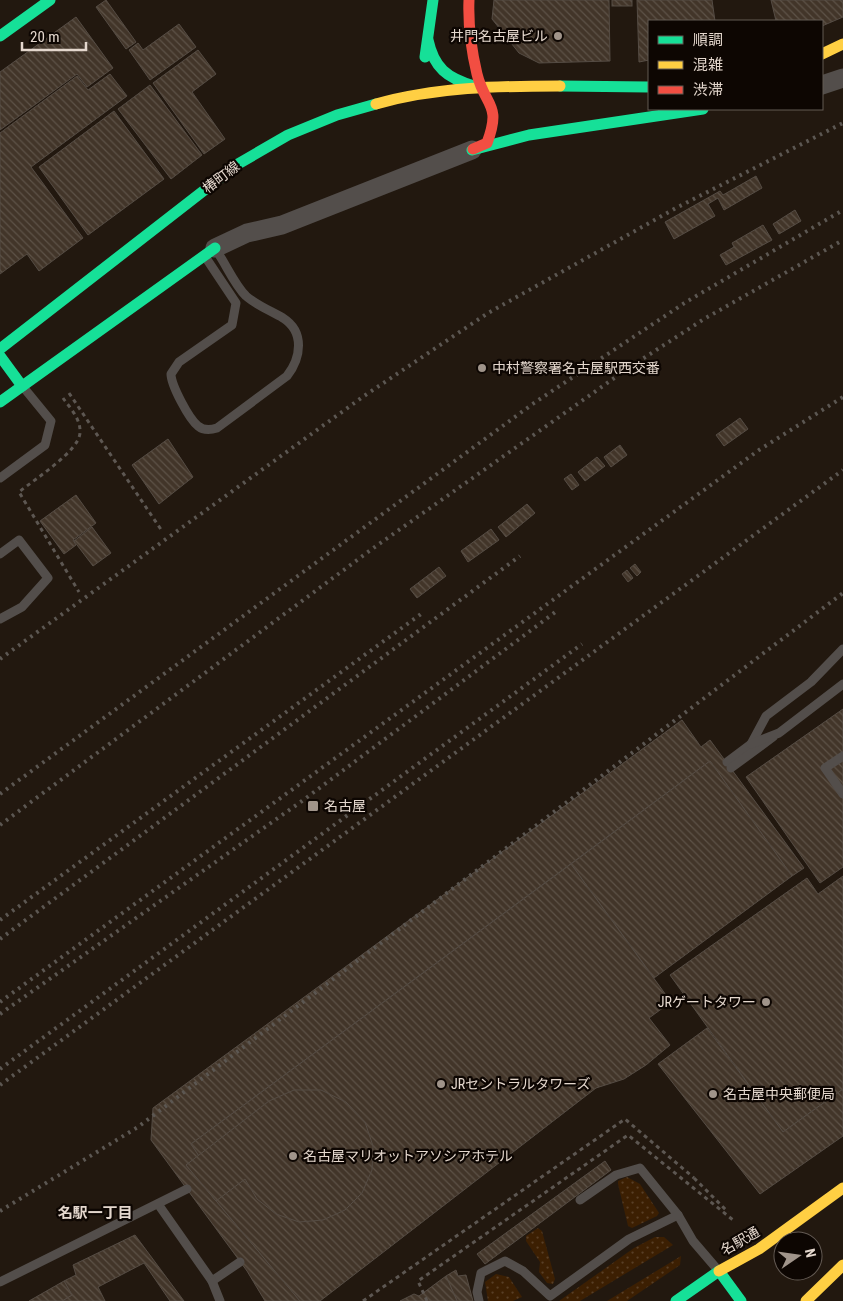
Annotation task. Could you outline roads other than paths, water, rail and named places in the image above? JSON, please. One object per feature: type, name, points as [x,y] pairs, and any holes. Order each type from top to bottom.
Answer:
[{"type":"street","points":[[0,36],[50,0]]},
{"type":"street","points":[[424,65],[433,0]]},
{"type":"street","points":[[0,402],[210,252],[246,233],[282,224],[487,143],[493,128],[494,115],[491,102],[481,88],[470,47],[469,0]]},
{"type":"street","points":[[428,40],[431,56],[436,67],[458,82],[510,99],[538,93],[640,99]]},
{"type":"street","points":[[823,54],[843,44]]},
{"type":"street","points":[[823,86],[843,78]]},
{"type":"street","points":[[481,88],[648,87]]},
{"type":"street","name":"椿町線","points":[[0,349],[238,164],[272,142],[311,123],[417,89],[481,88]]},
{"type":"street","points":[[472,150],[529,135],[696,110]]},
{"type":"street","points":[[0,356],[22,386]]},
{"type":"street","name":"名駅通","points":[[676,1301],[719,1271],[758,1249],[843,1188]]},
{"type":"street","points":[[806,1301],[843,1265]]},
{"type":"street","points":[[719,1271],[741,1301]]},
{"type":"lane","points":[[210,252],[246,296],[285,319],[294,329],[298,340],[299,353],[295,366],[287,376],[217,428],[211,430],[198,426],[171,382],[174,367],[232,324],[236,302],[210,252]]},
{"type":"lane","points":[[0,478],[45,445],[51,421],[22,386]]},
{"type":"lane","points":[[0,554],[19,540],[48,578],[22,607],[0,619]]},
{"type":"lane","points":[[843,649],[811,682],[766,716],[750,744],[729,765],[843,684]]},
{"type":"lane","points":[[750,744],[779,733],[843,684]]},
{"type":"lane","points":[[843,756],[825,768],[843,794]]},
{"type":"lane","points":[[580,1200],[616,1175],[640,1168],[678,1215],[693,1241],[719,1271]]},
{"type":"lane","points":[[0,1282],[187,1189]]},
{"type":"lane","points":[[158,1204],[212,1281],[220,1301]]},
{"type":"lane","points":[[479,1301],[477,1292],[481,1273],[505,1261],[523,1271],[550,1296],[629,1239],[678,1215]]},
{"type":"lane","points":[[212,1281],[240,1262]]},
{"type":"railway","points":[[0,659],[364,396],[488,313],[676,208],[843,123]]},
{"type":"railway","points":[[0,794],[534,403],[686,302],[843,210]]},
{"type":"railway","points":[[0,825],[372,549],[627,369],[704,319],[843,240]]},
{"type":"railway","points":[[0,1002],[759,450],[843,397]]},
{"type":"railway","points":[[0,1085],[843,470]]},
{"type":"railway","points":[[0,939],[520,556]]},
{"type":"railway","points":[[0,1211],[138,1127],[843,593]]},
{"type":"railway","points":[[0,1014],[302,801],[558,610]]},
{"type":"railway","points":[[0,920],[421,614]]},
{"type":"railway","points":[[0,1069],[582,644]]},
{"type":"place","name":"井門名古屋ビル","points":[[558,36]]},
{"type":"place","name":"中村警察署名古屋駅西交番","points":[[482,368]]},
{"type":"place","name":"名古屋","points":[[313,806]]},
{"type":"place","name":"JRゲートタワー","points":[[766,1002]]},
{"type":"place","name":"JRセントラルタワーズ","points":[[441,1084]]},
{"type":"place","name":"名古屋中央郵便局","points":[[713,1094]]},
{"type":"place","name":"名古屋マリオットアソシアホテル","points":[[293,1156]]},
{"type":"district","name":"名駅一丁目","points":[[95,1213]]}]
